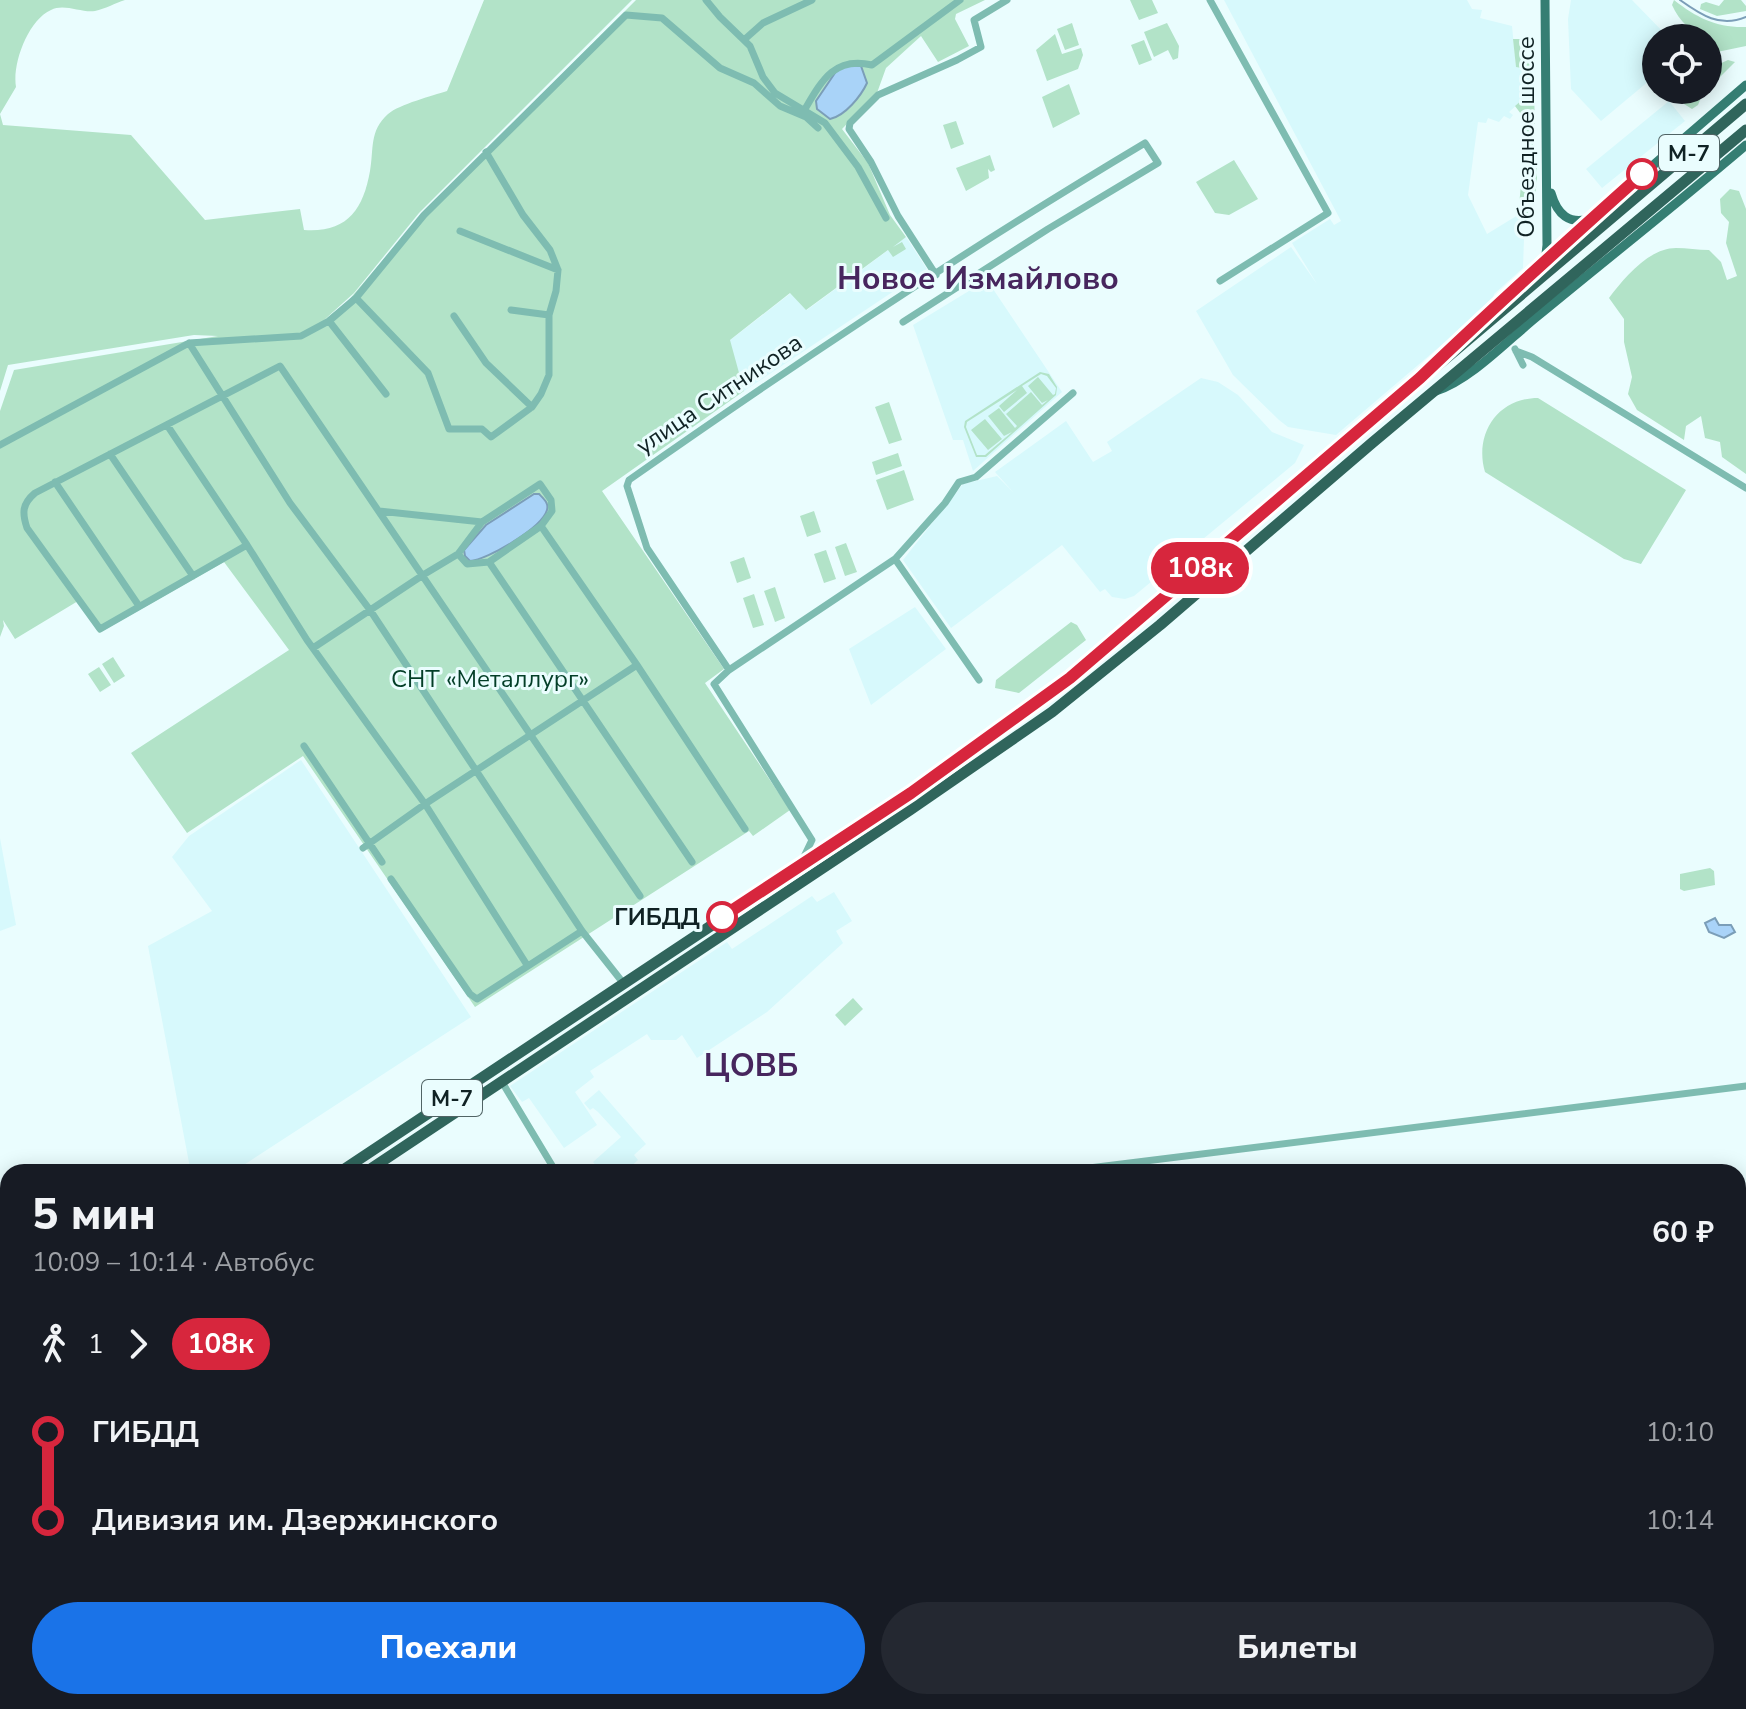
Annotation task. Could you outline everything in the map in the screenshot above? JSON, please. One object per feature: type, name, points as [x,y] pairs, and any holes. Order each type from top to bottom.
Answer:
[{"type":"highway","name":"М-7","points":[[352,1164],[911,793],[1070,678],[1746,104]]},
{"type":"highway","name":"М-7","points":[[378,1164],[1052,712],[1160,625],[1746,130]]},
{"type":"main road","name":"Объездное шоссе","points":[[1536,271],[1547,250],[1545,0]]},
{"type":"main road","points":[[1420,378],[1596,215],[1746,85]]},
{"type":"main road","points":[[1434,392],[1461,378],[1652,225],[1746,145]]},
{"type":"main road","points":[[1547,182],[1555,205],[1564,217],[1578,221],[1596,215]]},
{"type":"street","points":[[706,0],[745,39],[763,77],[775,93],[825,123],[858,167],[886,218]]},
{"type":"street","points":[[745,39],[763,23],[812,0]]},
{"type":"street","points":[[805,109],[826,79],[842,63],[855,61],[872,65],[960,0]]},
{"type":"street","points":[[903,322],[1158,163],[1145,143],[936,275],[895,212],[871,162],[849,129],[850,123],[878,95],[981,47],[974,20],[1007,0]]},
{"type":"street","points":[[1210,0],[1328,213],[1220,281]]},
{"type":"street","points":[[0,445],[189,343],[301,336],[329,321],[356,298],[424,215],[626,15],[662,18],[720,68],[754,83],[780,106],[806,117],[818,128]]},
{"type":"street","points":[[356,298],[428,373],[449,429],[482,429],[491,437],[532,407],[549,375],[549,315],[558,270],[550,250],[523,215],[486,152]]},
{"type":"street","points":[[460,231],[558,270]]},
{"type":"street","name":"улица Ситникова","points":[[729,670],[647,548],[627,483],[750,395],[936,275]]},
{"type":"street","points":[[511,310],[549,315]]},
{"type":"street","points":[[454,316],[486,363],[532,407]]},
{"type":"street","points":[[329,321],[386,394]]},
{"type":"street","points":[[1508,340],[1523,365]]},
{"type":"street","points":[[189,343],[290,503],[370,610],[582,931],[624,984]]},
{"type":"street","points":[[1516,351],[1532,357],[1746,488]]},
{"type":"street","points":[[247,545],[100,629],[27,528],[23,514],[26,500],[55,482],[280,366],[640,896]]},
{"type":"street","points":[[799,867],[812,840],[714,684],[729,670],[895,559],[945,503],[959,482],[976,477],[1073,393]]},
{"type":"street","points":[[167,425],[313,648],[425,804],[527,965]]},
{"type":"street","points":[[110,454],[193,576]]},
{"type":"street","points":[[55,482],[139,606]]},
{"type":"street","points":[[313,648],[458,554],[482,522],[540,484],[551,500],[552,511],[541,526],[489,562],[467,564],[458,554]]},
{"type":"street","points":[[379,511],[482,522]]},
{"type":"street","points":[[541,526],[745,829]]},
{"type":"street","points":[[895,559],[979,680]]},
{"type":"street","points":[[489,562],[692,862]]},
{"type":"street","points":[[366,846],[637,665]]},
{"type":"street","points":[[304,746],[366,846],[382,862]]},
{"type":"street","points":[[391,879],[444,961],[477,999],[582,931]]},
{"type":"street","points":[[502,1082],[551,1164]]},
{"type":"street","points":[[1121,1164],[1746,1086]]},
{"type":"shaded area","points":[[1224,0],[1467,0],[1472,9],[1482,10],[1480,18],[1512,26],[1516,67],[1531,70],[1529,94],[1509,112],[1513,115],[1510,119],[1504,116],[1499,122],[1488,118],[1486,123],[1478,122],[1468,195],[1487,234],[1518,215],[1524,239],[1523,268],[1494,294],[1492,302],[1336,435],[1288,427],[1279,420],[1233,375],[1196,311],[1291,247],[1317,284],[1292,243],[1330,219],[1334,225],[1341,221]]},
{"type":"shaded area","points":[[1571,0],[1632,0],[1655,24],[1642,24],[1642,87],[1601,121],[1571,89],[1568,19]]},
{"type":"shaded area","points":[[1665,104],[1671,104],[1685,121],[1602,188],[1586,169]]},
{"type":"shaded area","points":[[906,237],[927,269],[744,391],[729,341],[791,293],[807,310]]},
{"type":"shaded area","points":[[987,280],[1062,392],[973,471],[963,440],[953,440],[913,325]]},
{"type":"shaded area","points":[[1201,378],[1218,382],[1238,395],[1272,432],[1304,445],[1295,463],[1134,596],[1125,599],[1112,597],[1105,589],[1100,592],[1062,545],[951,628],[903,560],[963,484],[997,476],[1014,493],[995,472],[1066,421],[1093,462],[1112,451],[1107,442]]},
{"type":"shaded area","points":[[915,607],[946,649],[871,705],[849,649]]},
{"type":"shaded area","points":[[301,760],[471,1017],[245,1164],[189,1164],[148,946],[212,911],[172,857],[189,836]]},
{"type":"shaded area","points":[[0,838],[16,925],[0,931]]},
{"type":"shaded area","points":[[834,892],[852,921],[836,931],[843,943],[767,1012],[697,1058],[682,1035],[676,1040],[651,1040],[647,1034],[590,1071],[594,1077],[575,1092],[597,1125],[564,1148],[529,1098],[522,1102],[510,1086],[727,942],[732,949],[812,896],[817,902]]},
{"type":"shaded area","points":[[599,1090],[646,1144],[634,1155],[638,1160],[634,1164],[595,1164],[593,1162],[621,1137],[598,1112],[593,1108],[590,1110],[584,1103]]},
{"type":"green space","points":[[0,0],[125,0],[95,11],[61,7],[43,15],[23,44],[15,77],[16,87],[0,114]]},
{"type":"green space","name":"СНТ «Металлург»","points":[[484,0],[632,0],[419,213],[354,293],[323,321],[348,301],[419,218],[636,0],[985,0],[956,14],[955,19],[969,46],[938,62],[921,36],[886,68],[877,93],[842,129],[868,163],[890,215],[906,237],[893,247],[902,242],[906,249],[893,257],[888,250],[806,310],[790,293],[730,340],[744,391],[602,491],[724,669],[705,683],[790,810],[753,836],[749,831],[475,1007],[303,756],[187,833],[131,753],[289,650],[224,562],[99,633],[78,601],[15,639],[3,620],[0,637],[0,411],[14,370],[218,336],[194,335],[8,365],[0,391],[0,114],[3,125],[131,135],[205,220],[300,209],[304,230],[331,228],[350,217],[363,198],[373,141],[382,120],[400,107],[447,91]]},
{"type":"green space","points":[[1130,0],[1152,0],[1158,13],[1139,20]]},
{"type":"green space","points":[[1674,0],[1691,12],[1719,24],[1685,24],[1672,5]]},
{"type":"green space","points":[[1724,0],[1741,0],[1746,11],[1717,16],[1700,9],[1701,4],[1706,2],[1719,6]]},
{"type":"green space","points":[[1072,23],[1079,45],[1065,50],[1057,29]]},
{"type":"green space","points":[[1167,23],[1179,46],[1178,58],[1173,60],[1168,50],[1154,57],[1144,32]]},
{"type":"green space","points":[[1722,25],[1746,27],[1746,46],[1722,51]]},
{"type":"green space","points":[[1055,34],[1062,54],[1081,48],[1083,55],[1078,69],[1047,81],[1036,50]]},
{"type":"green space","points":[[1513,39],[1520,39],[1521,59],[1533,62],[1535,124],[1524,118],[1515,106],[1529,94],[1531,70],[1516,67]]},
{"type":"green space","points":[[1144,40],[1152,60],[1139,65],[1131,45]]},
{"type":"green space","points":[[1728,60],[1735,62],[1722,75],[1722,63]]},
{"type":"green space","points":[[1069,84],[1080,114],[1053,128],[1042,97]]},
{"type":"green space","points":[[956,121],[964,144],[951,149],[943,125]]},
{"type":"green space","points":[[1527,126],[1537,176],[1533,202],[1520,223],[1518,215]]},
{"type":"green space","points":[[990,155],[995,170],[991,172],[988,169],[989,178],[966,191],[956,168]]},
{"type":"green space","points":[[1234,160],[1258,199],[1229,215],[1215,213],[1196,182]]},
{"type":"green space","points":[[1730,189],[1739,191],[1746,209],[1746,474],[1722,457],[1720,442],[1705,438],[1701,416],[1686,426],[1684,440],[1637,410],[1628,394],[1632,377],[1624,342],[1624,319],[1609,298],[1638,266],[1666,249],[1709,250],[1721,262],[1727,280],[1737,276],[1726,243],[1729,222],[1721,213],[1720,199]]},
{"type":"green space","points":[[1040,372],[1049,374],[1057,387],[1056,395],[986,457],[976,457],[964,427],[965,421]],"holes":[[[1041,374],[1047,376],[1056,388],[1055,394],[1038,377],[1028,386],[1042,403],[1048,400],[1042,405],[1031,392],[1006,414],[1017,426],[1015,428],[999,408],[988,416],[1004,436],[1012,432],[985,455],[977,455],[966,427],[967,422],[1017,390],[999,406],[1004,412],[1027,393],[1022,386]]]},
{"type":"green space","points":[[1538,398],[1686,490],[1641,564],[1624,559],[1485,472],[1483,445],[1492,421],[1511,404]]},
{"type":"green space","points":[[889,402],[902,440],[889,444],[875,407]]},
{"type":"green space","points":[[985,419],[1002,439],[988,450],[971,430]]},
{"type":"green space","points":[[898,453],[902,466],[876,475],[872,462]]},
{"type":"green space","points":[[904,470],[914,500],[887,510],[876,480]]},
{"type":"green space","points":[[814,511],[821,532],[807,537],[800,516]]},
{"type":"green space","points":[[846,543],[857,572],[845,576],[835,547]]},
{"type":"green space","points":[[826,550],[836,579],[824,583],[814,554]]},
{"type":"green space","points":[[744,557],[751,578],[737,583],[730,562]]},
{"type":"green space","points":[[775,587],[785,618],[775,622],[764,591]]},
{"type":"green space","points":[[754,594],[764,625],[753,628],[743,598]]},
{"type":"green space","points":[[1071,622],[1077,625],[1086,640],[1019,693],[995,688],[996,680]]},
{"type":"green space","points":[[113,657],[125,676],[114,683],[102,664]]},
{"type":"green space","points":[[99,667],[111,685],[100,692],[88,674]]},
{"type":"green space","points":[[1710,868],[1714,871],[1715,885],[1684,891],[1680,889],[1680,874]]},
{"type":"green space","points":[[853,998],[863,1009],[845,1026],[835,1015]]},
{"type":"water","points":[[847,65],[861,66],[867,83],[852,105],[830,119],[817,109],[816,101],[837,70]]},
{"type":"water","points":[[534,494],[539,494],[546,501],[547,508],[535,525],[513,542],[488,555],[470,561],[465,556],[464,550],[486,525]]},
{"type":"water","points":[[1715,918],[1719,925],[1731,925],[1735,932],[1724,938],[1709,932],[1705,923]]},
{"type":"waterway","points":[[1680,0],[1711,18],[1728,21],[1746,17]]},
{"type":"bus line","name":"108к","points":[[722,917],[911,793],[1070,678],[1420,378],[1642,174]]},
{"type":"place","name":"ГИБДД","points":[[722,917]]},
{"type":"district","name":"Новое Измайлово","points":[[978,278]]},
{"type":"district","name":"ЦОВБ","points":[[751,1065]]}]
